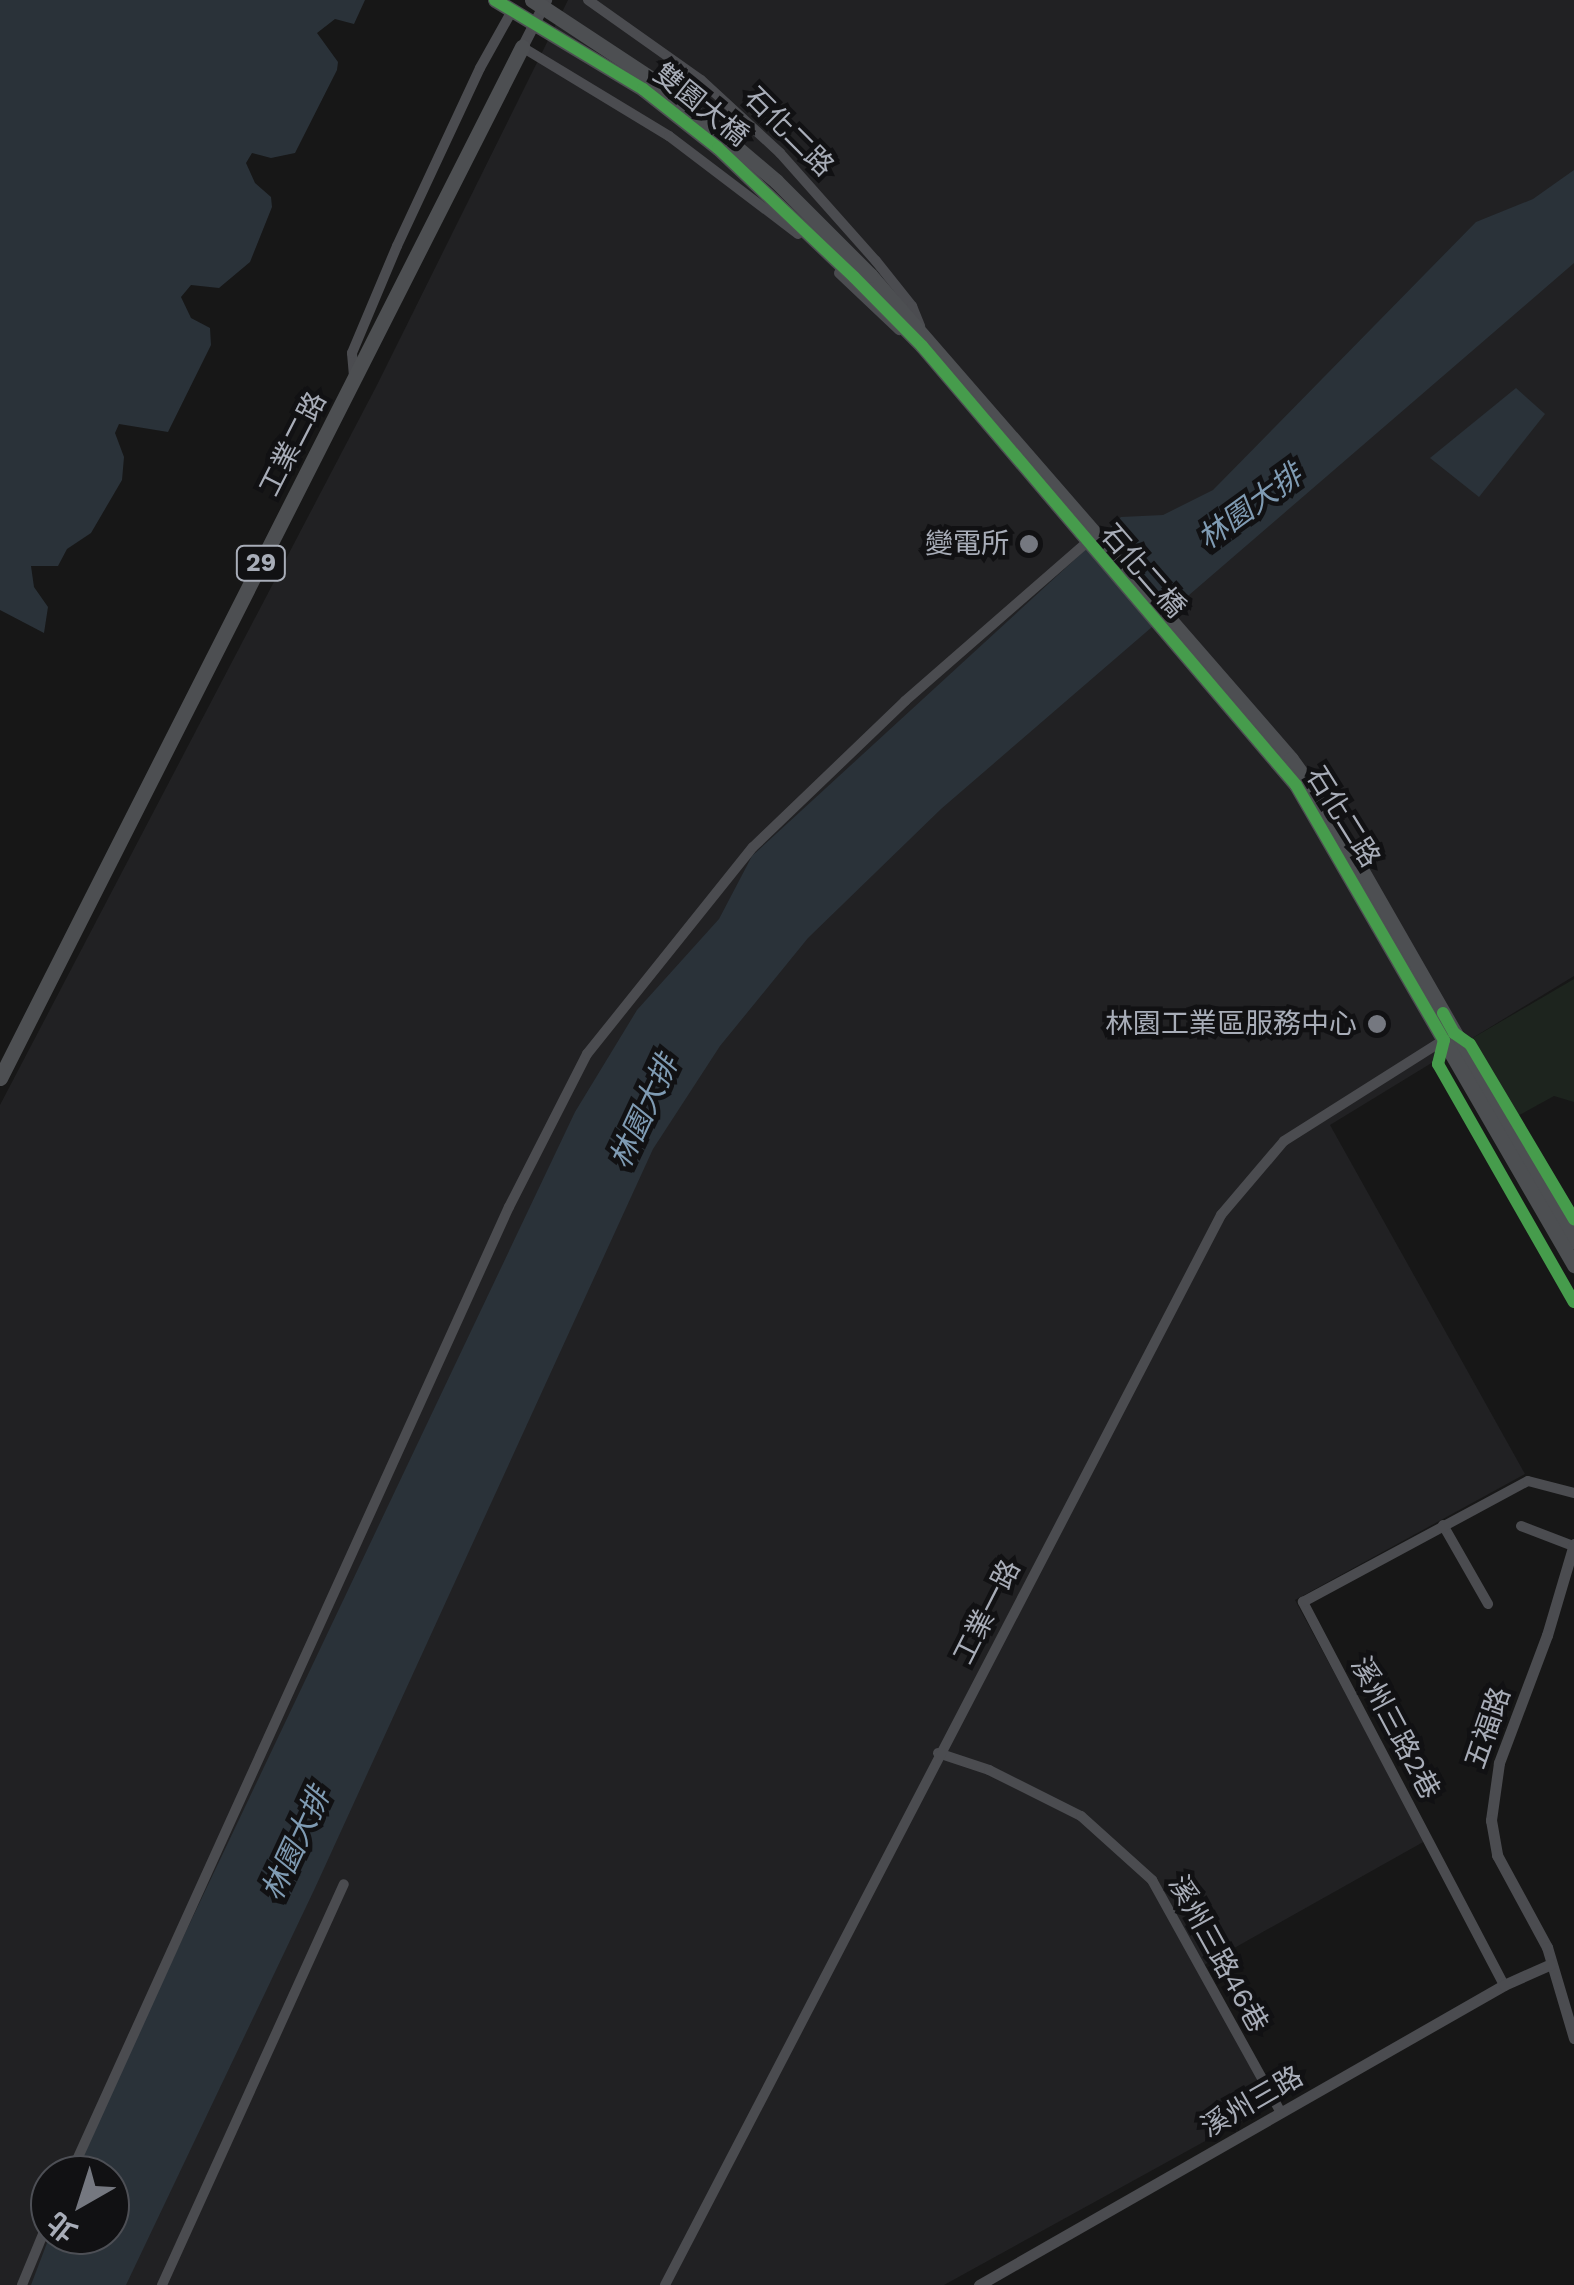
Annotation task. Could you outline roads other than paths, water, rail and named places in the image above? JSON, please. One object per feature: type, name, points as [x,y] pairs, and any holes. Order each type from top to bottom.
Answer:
[{"type":"main road","name":"雙園大橋","points":[[495,0],[579,46],[674,113],[862,276]]},
{"type":"main road","name":"雙園大橋","points":[[532,0],[652,79],[776,180],[862,276]]},
{"type":"main road","name":"工業二路","points":[[0,1078],[522,47]]},
{"type":"main road","name":"石化二路","points":[[862,276],[922,339],[1084,532]]},
{"type":"main road","name":"石化二橋","points":[[1084,532],[1176,636]]},
{"type":"main road","name":"石化二路","points":[[1176,636],[1304,796],[1449,1037]]},
{"type":"main road","points":[[1449,1037],[1574,1241]]},
{"type":"main road","points":[[1449,1037],[1574,1265]]},
{"type":"street","points":[[522,47],[546,0]]},
{"type":"street","name":"石化二路","points":[[588,0],[700,80],[780,153],[912,306],[922,339]]},
{"type":"street","points":[[355,380],[352,353],[396,246],[480,68],[513,8]]},
{"type":"street","name":"石化二路","points":[[522,47],[624,106],[714,167],[821,254],[886,322],[922,339]]},
{"type":"street","points":[[79,2155],[508,1207],[587,1054],[753,846],[1084,532]]},
{"type":"street","points":[[1574,1219],[1470,1044],[1449,1037],[1438,1064],[1574,1302]]},
{"type":"street","name":"工業一路","points":[[665,2285],[1221,1215],[1284,1141],[1449,1037]]},
{"type":"street","points":[[1488,1604],[1443,1525],[1528,1481],[1574,1492]]},
{"type":"street","name":"溪州三路2巷","points":[[1443,1525],[1303,1602],[1504,1985]]},
{"type":"street","points":[[1522,1526],[1574,1545]]},
{"type":"street","name":"五福路","points":[[1574,1545],[1492,1795],[1497,1855],[1548,1947],[1574,2038]]},
{"type":"street","name":"溪州三路46巷","points":[[938,1754],[988,1770],[1081,1816],[1152,1880],[1281,2113]]},
{"type":"street","points":[[162,2285],[344,1884]]},
{"type":"street","name":"溪州三路","points":[[979,2285],[1504,1985],[1551,1964]]},
{"type":"street","points":[[22,2285],[34,2255]]},
{"type":"water","points":[[0,0],[365,0],[354,24],[335,19],[317,33],[338,62],[337,70],[295,153],[271,158],[252,153],[246,163],[255,183],[271,197],[272,207],[250,262],[219,288],[191,285],[181,297],[191,318],[210,328],[211,345],[168,432],[119,424],[115,433],[124,457],[122,480],[91,533],[67,549],[58,566],[31,566],[34,587],[48,607],[44,633],[0,610]]},
{"type":"water","name":"林園大排","points":[[1574,170],[1574,263],[941,809],[808,938],[720,1046],[653,1149],[315,1888],[126,2285],[31,2285],[42,2255],[130,2255],[130,2155],[81,2155],[85,2144],[575,1112],[637,1010],[719,919],[752,856],[1121,517],[1163,515],[1213,490],[1476,222],[1533,199]]},
{"type":"water","points":[[1516,388],[1545,414],[1479,497],[1430,458]]},
{"type":"place","name":"變電所","points":[[1029,544]]},
{"type":"place","name":"林園工業區服務中心","points":[[1377,1024]]}]
